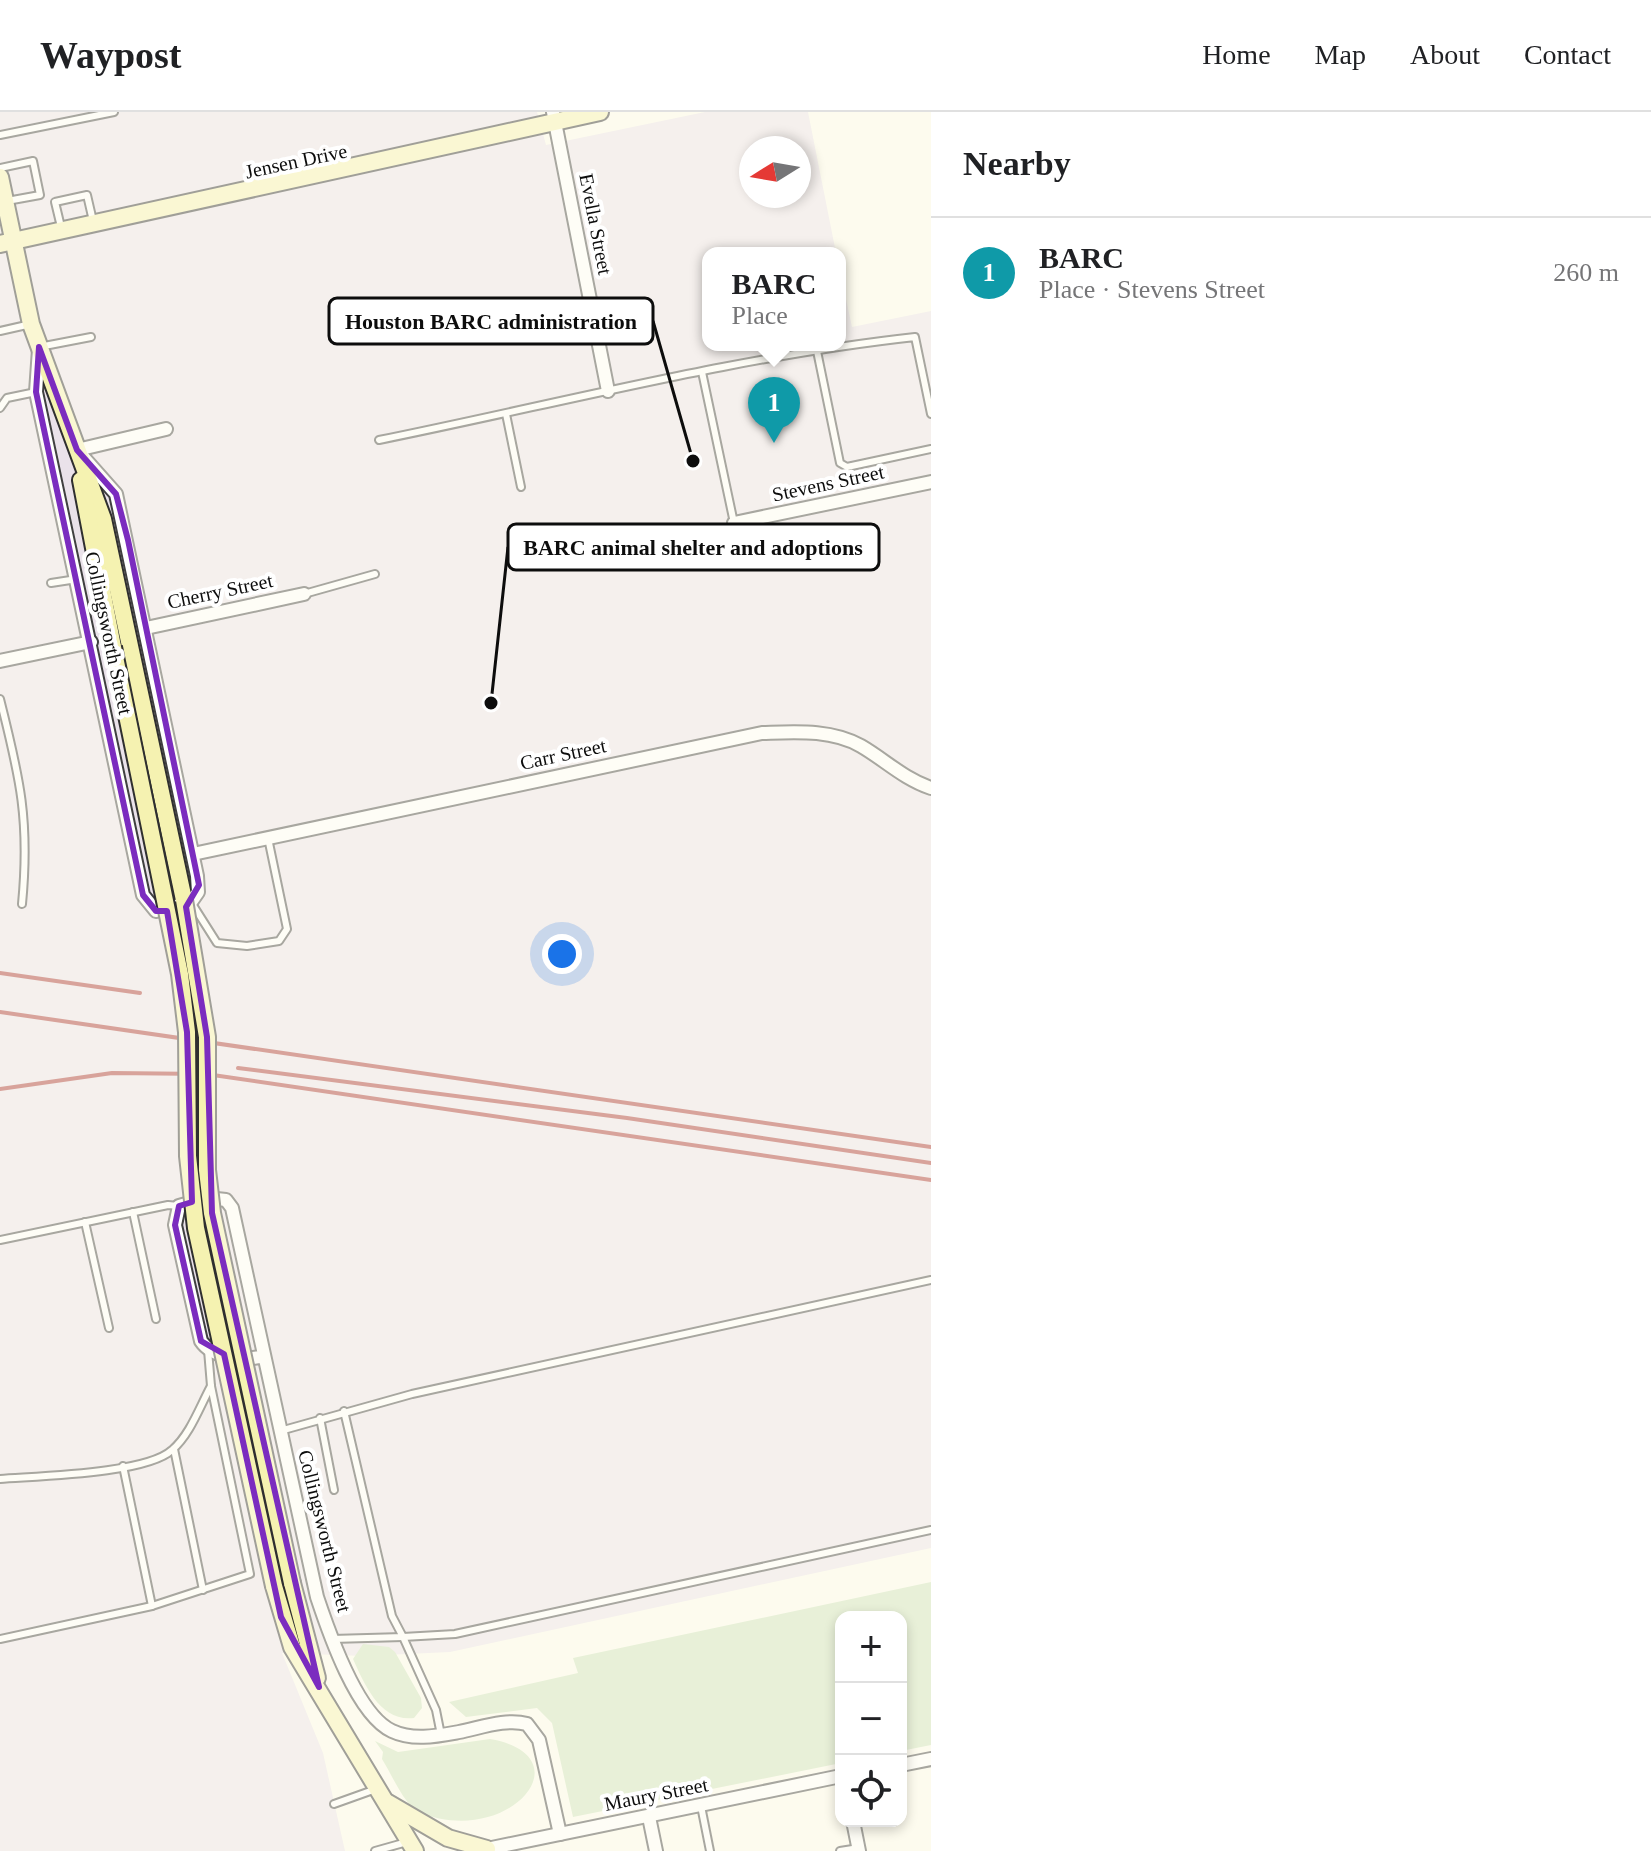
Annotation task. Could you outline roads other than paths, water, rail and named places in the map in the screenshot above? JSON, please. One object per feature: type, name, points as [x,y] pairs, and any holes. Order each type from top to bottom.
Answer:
[{"type":"main road","name":"Jensen Drive","points":[[6,243],[367,166],[554,116],[600,112]]},
{"type":"main road","name":"Collingsworth Street","points":[[0,177],[6,243],[31,324],[77,450],[86,521],[121,645],[201,987],[207,1037],[207,1170],[212,1213],[292,1583],[319,1687]]},
{"type":"main road","name":"Collingsworth Street","points":[[121,645],[180,974],[187,1032],[188,1156],[196,1228],[274,1586],[292,1647],[319,1687],[412,1846]]},
{"type":"main road","points":[[382,1795],[448,1838],[483,1850]]},
{"type":"street","name":"Evella Street","points":[[554,116],[608,391]]},
{"type":"street","name":"Collingsworth Street","points":[[39,347],[36,392],[143,895],[156,911],[191,902],[198,892],[193,854],[116,494],[77,450]]},
{"type":"street","points":[[77,450],[166,429]]},
{"type":"street","name":"Stevens Street","points":[[734,523],[931,482]]},
{"type":"street","name":"Cherry Street","points":[[146,628],[304,594]]},
{"type":"street","points":[[0,661],[91,642]]},
{"type":"street","name":"Carr Street","points":[[193,854],[762,733],[813,731],[859,744],[913,782],[931,788]]},
{"type":"street","name":"Collingsworth Street","points":[[179,1206],[215,1197],[226,1200],[232,1208],[305,1550],[332,1639],[361,1697],[379,1723],[403,1735],[441,1735],[519,1721],[533,1729],[539,1740],[560,1834]]},
{"type":"street","points":[[179,1206],[175,1225],[199,1336],[208,1350],[250,1360],[264,1356]]},
{"type":"street","points":[[907,1764],[931,1759]]},
{"type":"street","name":"Maury Street","points":[[483,1850],[835,1777]]},
{"type":"street","points":[[649,1817],[656,1851]]},
{"type":"street","points":[[854,1827],[859,1850]]},
{"type":"lane","points":[[0,135],[114,112]]},
{"type":"lane","points":[[0,168],[33,161],[40,195]]},
{"type":"lane","points":[[3,202],[40,195],[55,202],[87,195],[94,224]]},
{"type":"lane","points":[[55,202],[62,231]]},
{"type":"lane","points":[[0,331],[31,324]]},
{"type":"lane","points":[[39,347],[91,337]]},
{"type":"lane","points":[[846,347],[915,337],[931,414]]},
{"type":"lane","points":[[379,440],[608,391],[817,351],[840,463],[847,467],[931,449]]},
{"type":"lane","points":[[702,372],[734,523]]},
{"type":"lane","points":[[0,408],[7,398],[36,392]]},
{"type":"lane","points":[[506,414],[521,487]]},
{"type":"lane","points":[[304,594],[375,574]]},
{"type":"lane","points":[[51,583],[77,579]]},
{"type":"lane","points":[[0,699],[23,788],[27,847],[22,904]]},
{"type":"lane","points":[[191,902],[217,943],[247,946],[279,941],[287,929],[268,838]]},
{"type":"lane","points":[[0,1240],[133,1212],[179,1206]]},
{"type":"lane","points":[[133,1212],[156,1319]]},
{"type":"lane","points":[[85,1222],[109,1328]]},
{"type":"lane","points":[[280,1432],[344,1411],[931,1280]]},
{"type":"lane","points":[[0,1639],[152,1606],[250,1574],[211,1386],[208,1350]]},
{"type":"lane","points":[[0,1479],[123,1466],[164,1456],[174,1449],[211,1386]]},
{"type":"lane","points":[[344,1411],[392,1616],[436,1710],[441,1735]]},
{"type":"lane","points":[[320,1418],[334,1490]]},
{"type":"lane","points":[[174,1449],[203,1590]]},
{"type":"lane","points":[[123,1466],[152,1606]]},
{"type":"lane","points":[[332,1639],[455,1634],[931,1530]]},
{"type":"lane","points":[[334,1804],[382,1795]]},
{"type":"lane","points":[[701,1806],[710,1851]]},
{"type":"lane","points":[[375,1851],[412,1846]]},
{"type":"lane","points":[[840,1851],[859,1850]]},
{"type":"railway","points":[[0,973],[140,993]]},
{"type":"railway","points":[[0,1012],[931,1147]]},
{"type":"railway","points":[[238,1068],[627,1118],[931,1163]]},
{"type":"railway","points":[[0,1089],[112,1073],[206,1074],[931,1180]]},
{"type":"place","name":"BARC","points":[[774,443]]},
{"type":"place","name":"Houston BARC administration","points":[[693,461]]},
{"type":"place","name":"BARC animal shelter and adoptions","points":[[491,703]]}]
